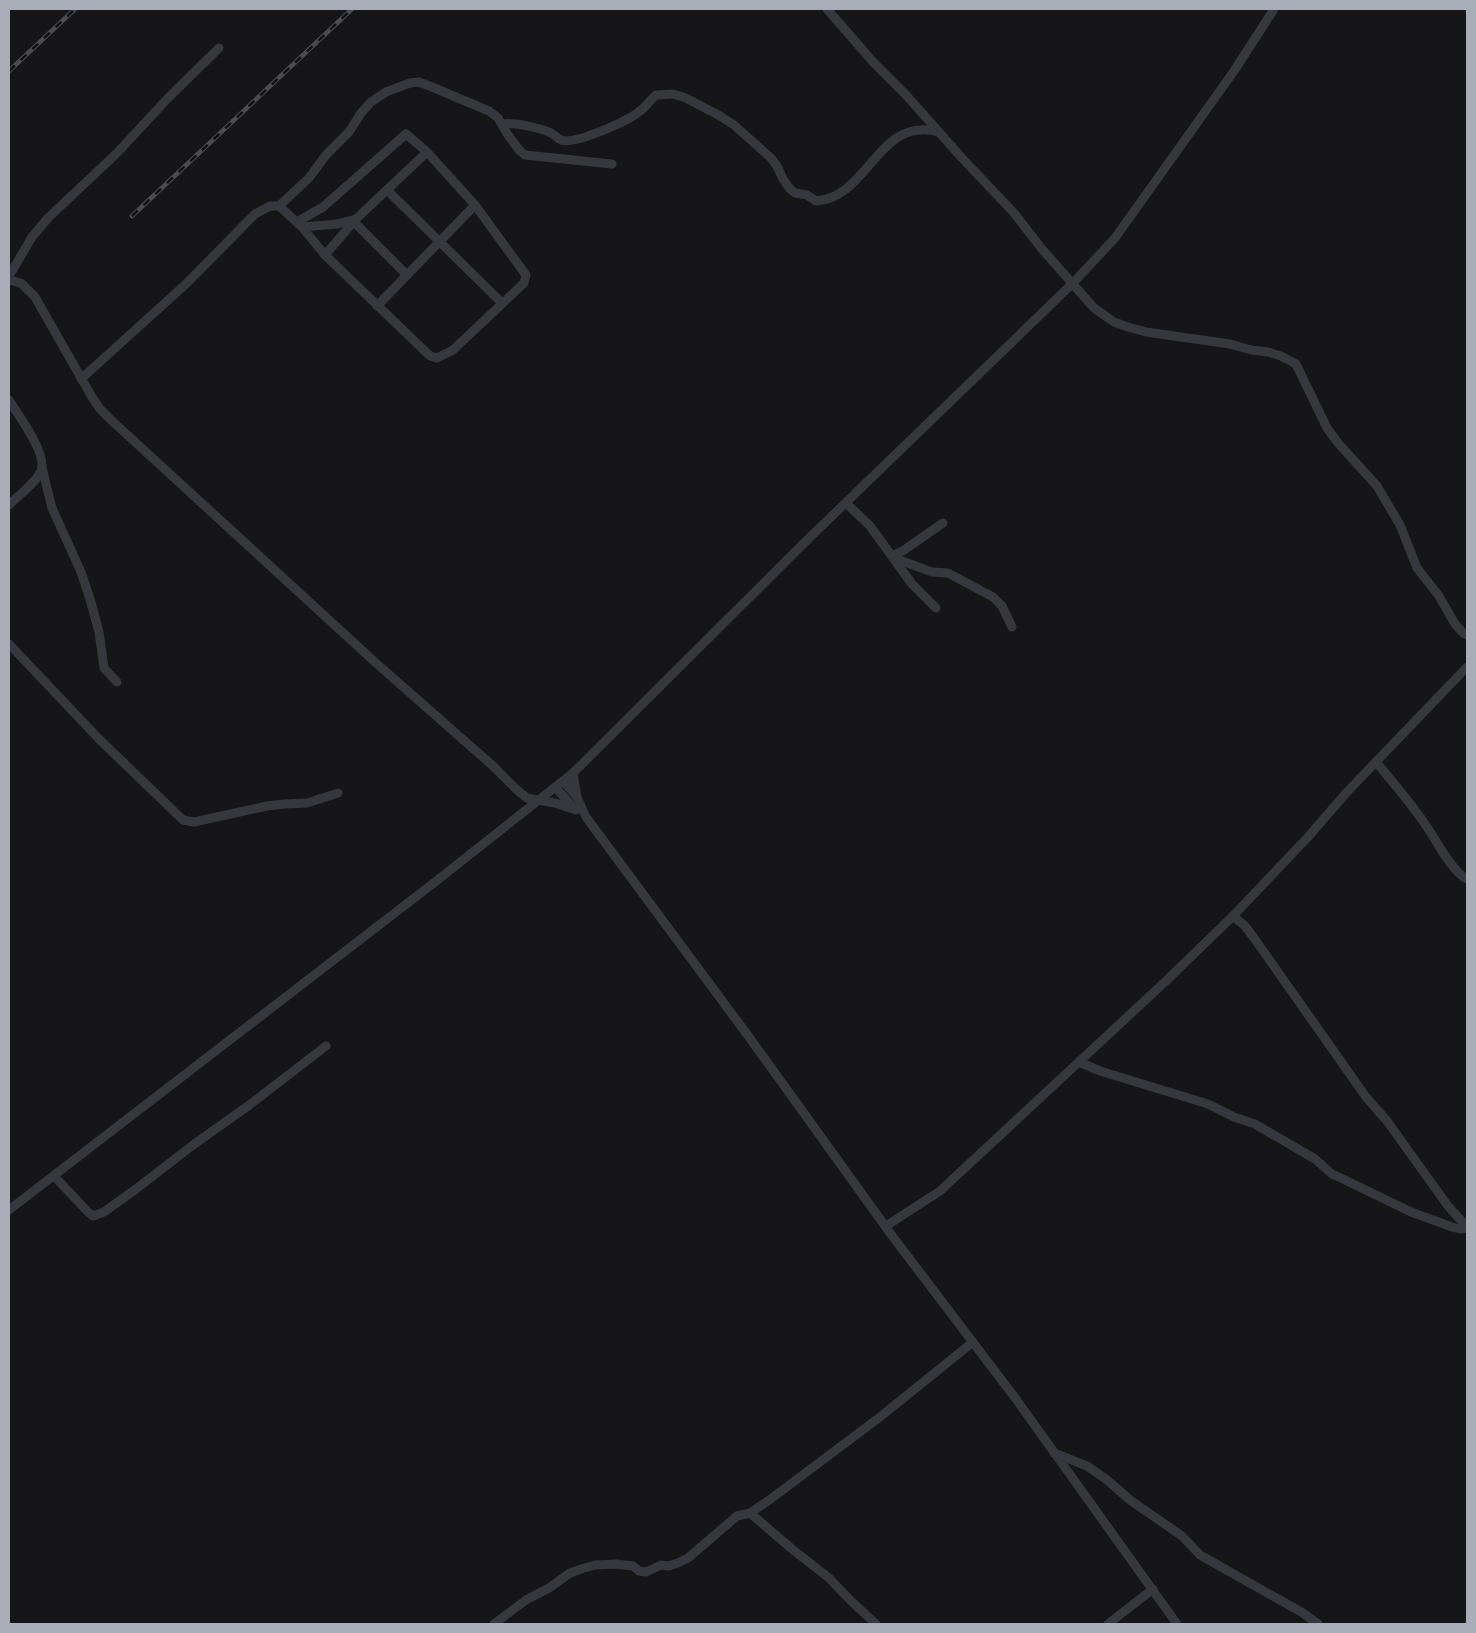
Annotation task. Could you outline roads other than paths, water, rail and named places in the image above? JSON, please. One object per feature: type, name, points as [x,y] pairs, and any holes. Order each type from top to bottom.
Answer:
[{"type":"street","points":[[827,9],[874,63],[906,95],[1014,213],[1094,308],[1114,322],[1146,332],[1230,344],[1268,352],[1296,364],[1327,428],[1377,486],[1400,524],[1417,568],[1439,596],[1455,624],[1463,633],[1467,634]]},
{"type":"street","points":[[9,1210],[573,773],[846,503],[1073,283],[1114,238],[1234,71],[1274,9]]},
{"type":"street","points":[[9,276],[32,237],[48,218],[117,153],[168,98],[219,48]]},
{"type":"street","points":[[82,379],[187,283],[255,214],[270,206],[279,206],[309,178],[326,155],[349,132],[361,113],[371,102],[386,92],[400,86],[410,82],[419,82],[489,111],[498,118],[513,142],[525,155],[612,164]]},
{"type":"street","points":[[502,124],[518,123],[551,133],[563,140],[569,141],[617,124],[640,111],[656,95],[673,94],[686,98],[734,125],[771,158],[790,189],[796,193],[808,195],[816,201],[833,199],[838,196],[860,176],[872,160],[897,136],[919,128],[939,132]]},
{"type":"street","points":[[279,206],[376,306],[430,356],[437,358],[453,350],[524,282],[526,275],[475,205],[427,152],[406,134],[323,207],[299,225]]},
{"type":"street","points":[[325,255],[355,220],[427,152]]},
{"type":"street","points":[[387,190],[502,303]]},
{"type":"street","points":[[376,306],[475,205]]},
{"type":"street","points":[[299,225],[337,224],[355,220]]},
{"type":"street","points":[[355,220],[407,275]]},
{"type":"street","points":[[9,280],[22,283],[35,297],[100,409],[516,789],[527,798],[555,802],[576,810]]},
{"type":"street","points":[[9,400],[40,452],[52,508],[78,565],[90,599],[99,632],[104,668],[117,682]]},
{"type":"street","points":[[9,505],[38,477],[42,468]]},
{"type":"street","points":[[846,503],[870,526],[912,584],[936,608]]},
{"type":"street","points":[[893,557],[944,523]]},
{"type":"street","points":[[893,557],[932,572],[948,573],[993,597],[1002,606],[1012,627]]},
{"type":"street","points":[[9,644],[99,739],[183,820],[194,822],[267,806],[307,803],[338,793]]},
{"type":"street","points":[[886,1226],[940,1191],[1167,980],[1233,916],[1467,667]]},
{"type":"street","points":[[1376,762],[1424,822],[1453,866],[1467,879]]},
{"type":"street","points":[[573,773],[577,797],[586,817],[973,1342],[1178,1624]]},
{"type":"street","points":[[563,781],[577,797]]},
{"type":"street","points":[[555,787],[576,810],[586,817]]},
{"type":"street","points":[[1079,1062],[1100,1071],[1203,1102],[1234,1117],[1255,1124],[1315,1159],[1332,1174],[1400,1208],[1452,1227],[1460,1229],[1467,1227],[1448,1206],[1387,1121],[1366,1097],[1245,926],[1233,916]]},
{"type":"street","points":[[54,1176],[93,1216],[104,1212],[136,1190],[193,1144],[248,1106],[326,1046]]},
{"type":"street","points":[[494,1624],[526,1600],[549,1588],[570,1573],[581,1569],[595,1565],[616,1564],[633,1566],[639,1571],[646,1572],[662,1565],[670,1566],[688,1558],[737,1516],[750,1513],[880,1417],[973,1342]]},
{"type":"street","points":[[1054,1453],[1086,1466],[1130,1500],[1182,1536],[1200,1555],[1303,1613],[1318,1624]]},
{"type":"street","points":[[750,1513],[829,1578],[876,1624]]},
{"type":"street","points":[[1108,1624],[1153,1589]]},
{"type":"railway","points":[[9,71],[75,9]]},
{"type":"railway","points":[[132,216],[352,9]]}]
